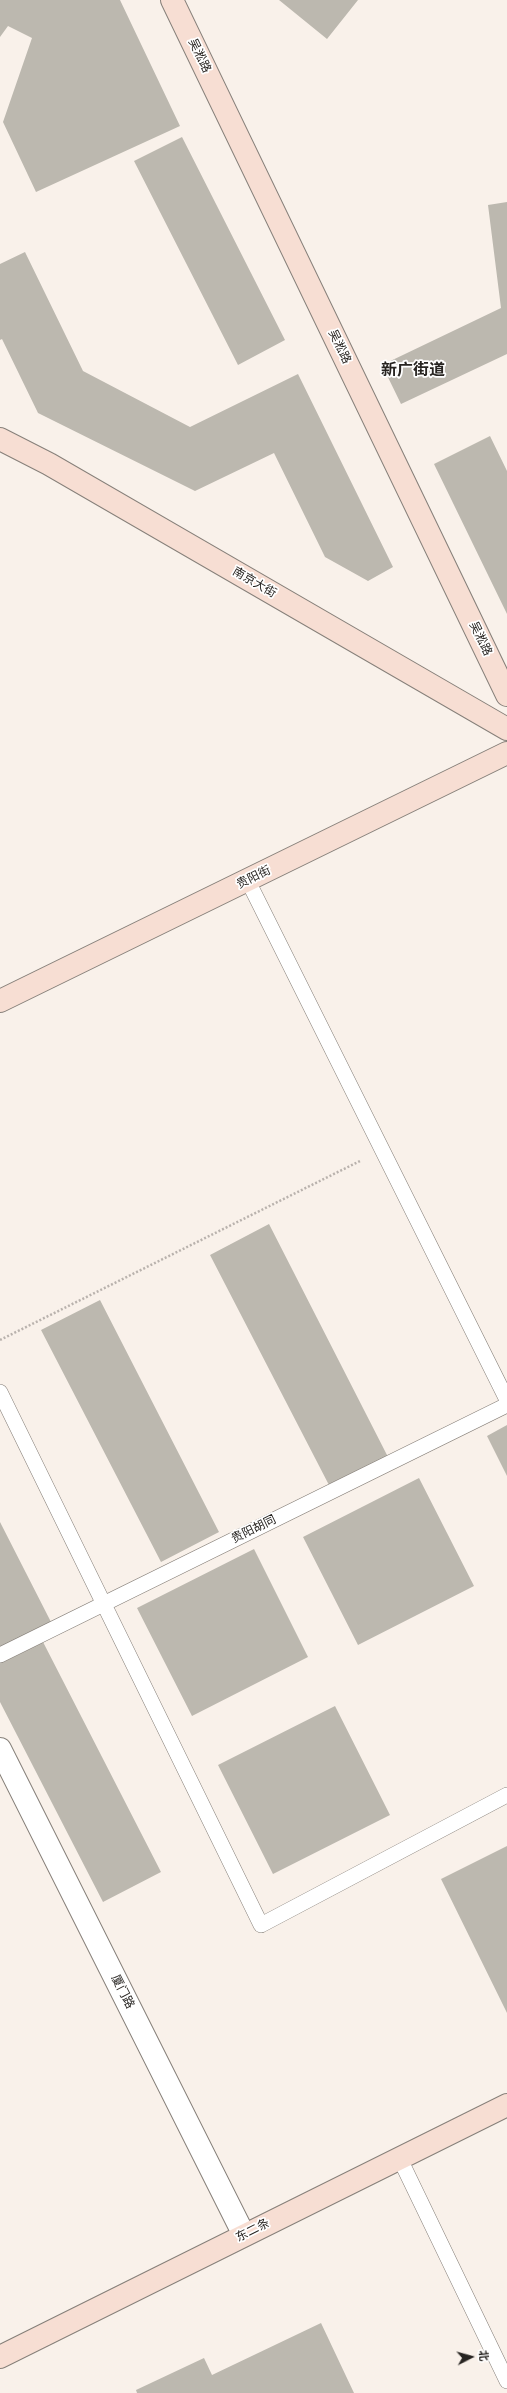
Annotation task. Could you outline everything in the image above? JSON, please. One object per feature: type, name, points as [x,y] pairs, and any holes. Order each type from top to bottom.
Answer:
[{"type":"street","name":"吴淞路","points":[[172,0],[507,695]]},
{"type":"street","name":"南京大街","points":[[0,439],[49,464],[507,729]]},
{"type":"street","name":"贵阳街","points":[[0,1001],[507,753]]},
{"type":"street","name":"厦门路","points":[[0,1749],[244,2235]]},
{"type":"street","name":"东二条","points":[[0,2358],[399,2157],[507,2105]]},
{"type":"lane","points":[[248,881],[507,1400]]},
{"type":"lane","points":[[0,1392],[261,1925],[507,1795]]},
{"type":"lane","name":"贵阳胡同","points":[[0,1655],[507,1405]]},
{"type":"lane","points":[[399,2157],[507,2381]]},
{"type":"path","points":[[0,1340],[382,1150]]},
{"type":"building","points":[[0,0],[120,0],[180,126],[36,192],[3,122],[32,38],[8,26],[0,37]]},
{"type":"building","points":[[279,0],[358,0],[327,39]]},
{"type":"building","points":[[182,137],[285,340],[238,365],[134,161]]},
{"type":"building","points":[[507,202],[507,354],[401,404],[382,365],[501,308],[488,205]]},
{"type":"building","points":[[25,252],[83,371],[190,427],[298,374],[393,567],[368,581],[325,557],[274,453],[195,491],[38,413],[2,339],[0,340],[0,264]]},
{"type":"building","points":[[490,436],[507,471],[507,614],[434,464]]},
{"type":"building","points":[[269,1224],[388,1457],[330,1487],[210,1255]]},
{"type":"building","points":[[100,1300],[219,1532],[161,1562],[41,1330]]},
{"type":"building","points":[[507,1425],[507,1476],[487,1436]]},
{"type":"building","points":[[419,1478],[474,1586],[358,1645],[303,1537]]},
{"type":"building","points":[[0,1522],[51,1622],[0,1648]]},
{"type":"building","points":[[254,1549],[308,1657],[192,1716],[137,1608]]},
{"type":"building","points":[[42,1640],[161,1872],[103,1902],[0,1702],[0,1662]]},
{"type":"building","points":[[335,1706],[390,1815],[273,1874],[218,1765]]},
{"type":"building","points":[[507,1846],[507,2013],[441,1879]]},
{"type":"building","points":[[321,2323],[354,2393],[137,2393],[136,2390],[204,2358],[212,2375]]},
{"type":"district","name":"新广街道","points":[[413,371]]}]
